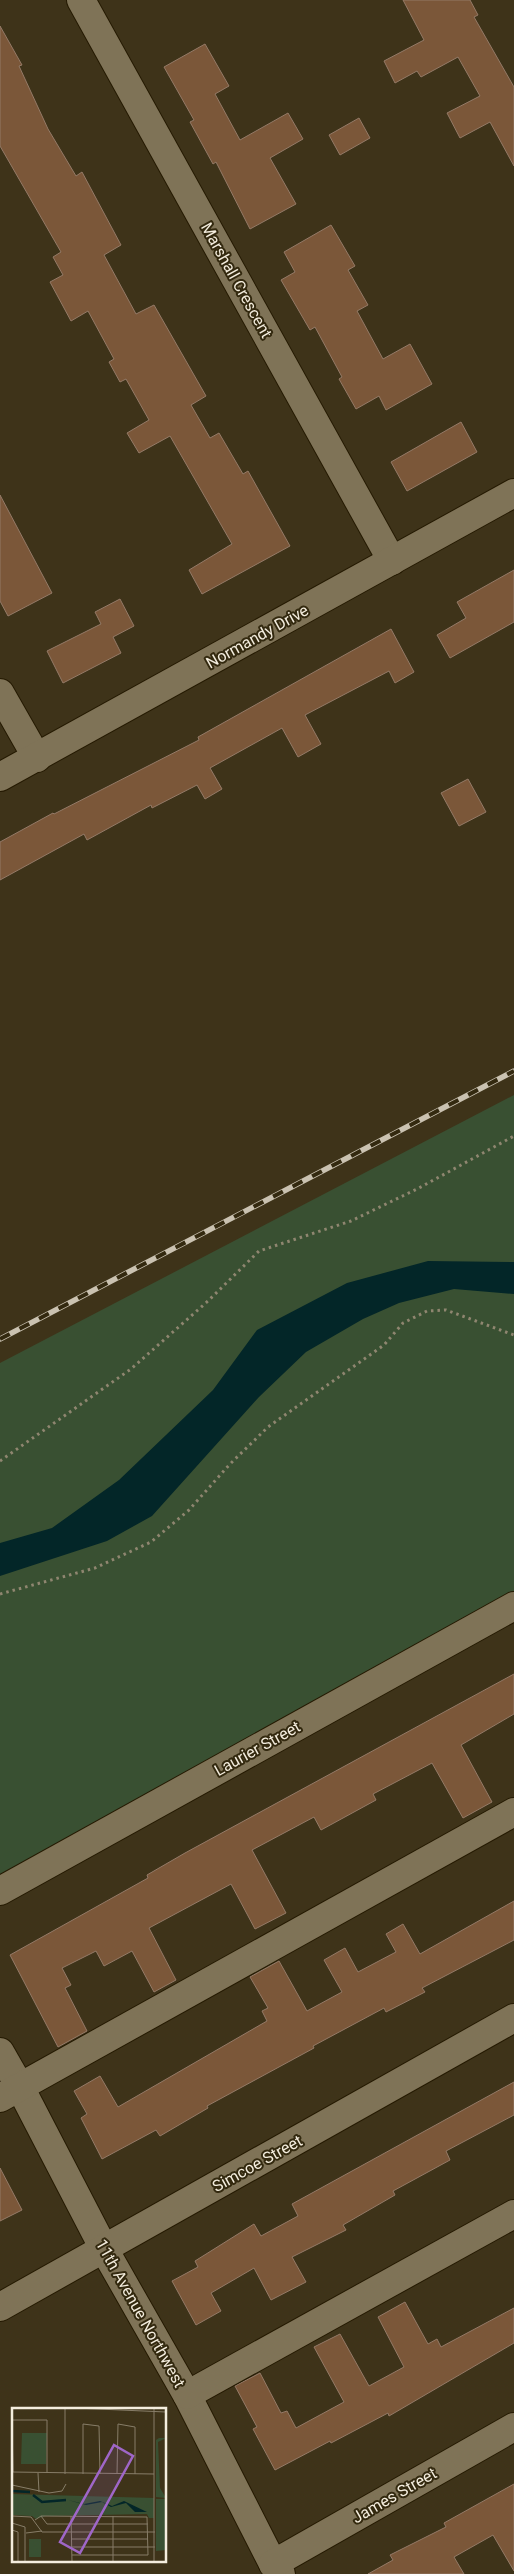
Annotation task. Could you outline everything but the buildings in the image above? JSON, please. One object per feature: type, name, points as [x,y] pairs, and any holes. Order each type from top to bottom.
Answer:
[{"type":"street","name":"Marshall Crescent","points":[[81,0],[392,561]]},
{"type":"street","name":"Normandy Drive","points":[[0,777],[514,493]]},
{"type":"street","points":[[0,692],[37,758]]},
{"type":"street","name":"Laurier Street","points":[[0,1891],[514,1606]]},
{"type":"street","points":[[10,2093],[514,1812]]},
{"type":"street","name":"Simcoe Street","points":[[0,2308],[514,2018]]},
{"type":"street","name":"11th Avenue Northwest","points":[[0,2052],[10,2093],[104,2249],[187,2395],[277,2569]]},
{"type":"street","points":[[187,2395],[514,2214]]},
{"type":"street","name":"James Street","points":[[277,2569],[514,2427]]},
{"type":"path","points":[[0,1461],[131,1369],[208,1301],[259,1252],[351,1220],[418,1188],[514,1136]]},
{"type":"path","points":[[0,1594],[95,1568],[152,1542],[189,1510],[230,1464],[268,1427],[384,1345],[403,1323],[427,1311],[446,1310],[514,1335]]},
{"type":"green space","points":[[514,1095],[514,1593],[0,1879],[0,1363]]},
{"type":"water","points":[[428,1261],[514,1262],[514,1294],[454,1289],[399,1303],[363,1319],[306,1352],[259,1397],[152,1516],[107,1541],[0,1576],[0,1543],[52,1528],[119,1480],[213,1390],[257,1330],[347,1283]]},
{"type":"railway","points":[[0,1339],[514,1071]]}]
